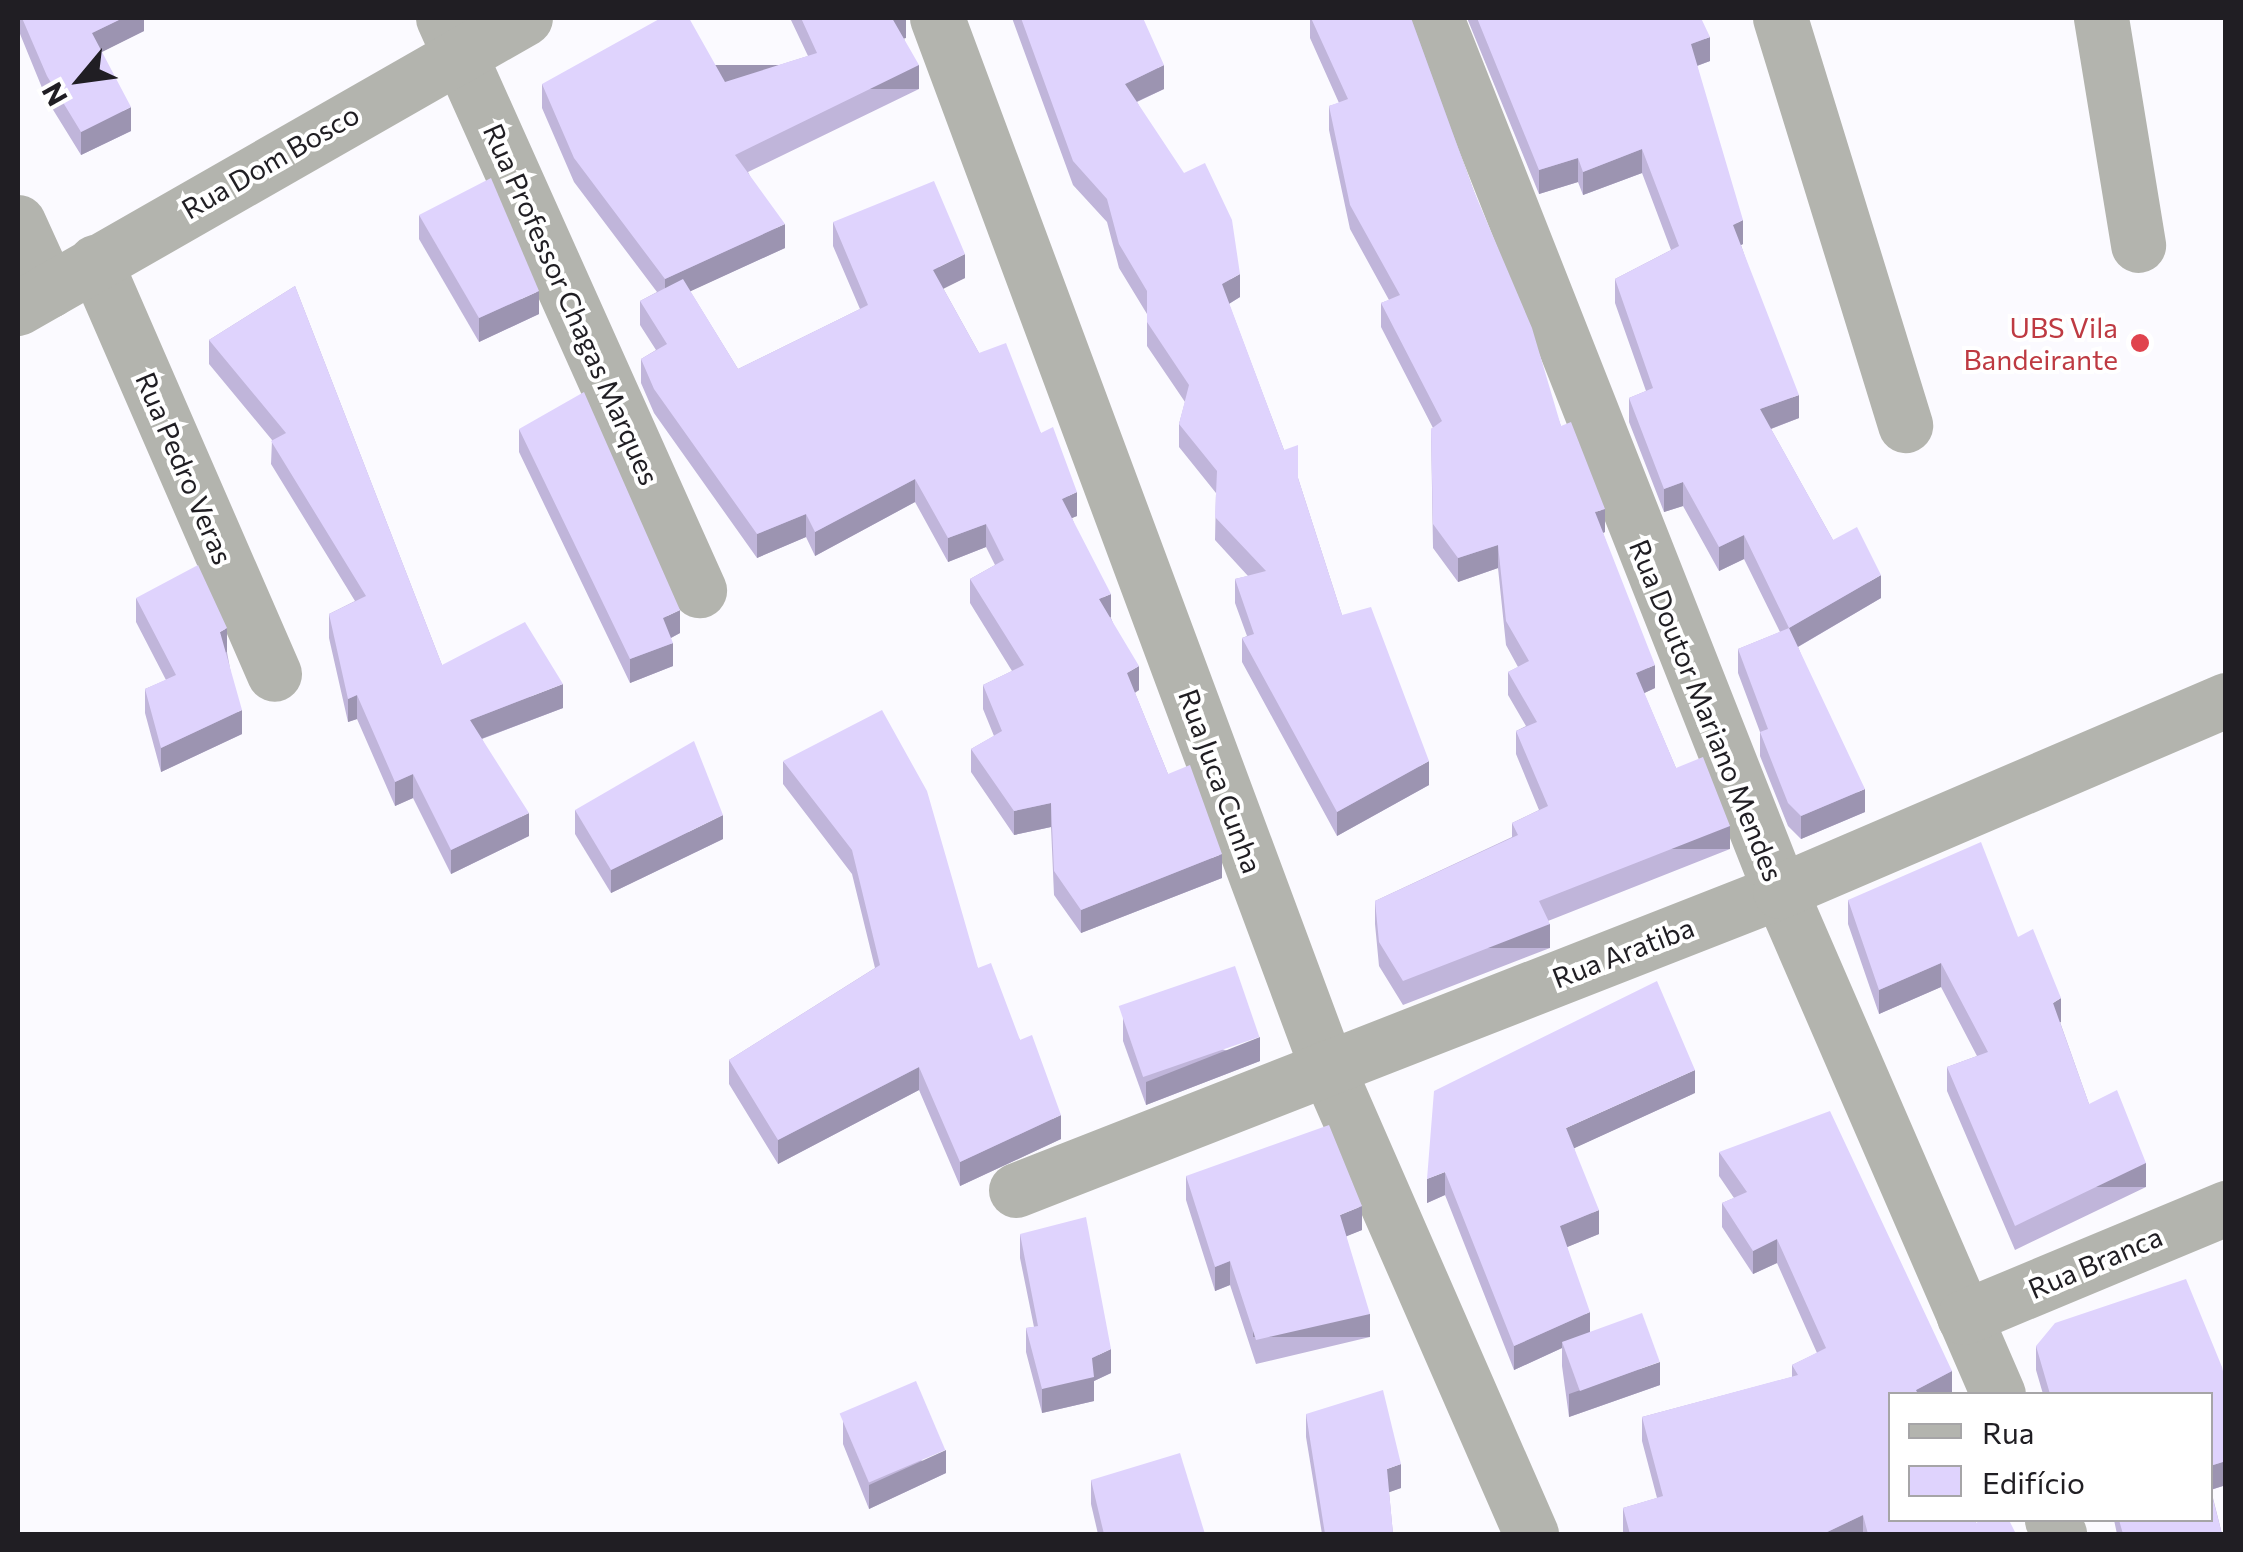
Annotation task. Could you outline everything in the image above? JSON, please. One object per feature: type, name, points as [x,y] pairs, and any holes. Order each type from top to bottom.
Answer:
[{"type":"street","name":"Rua Dom Bosco","points":[[33,299],[451,34],[525,18]]},
{"type":"street","name":"Rua Juca Cunha","points":[[937,18],[1327,1067],[1531,1534]]},
{"type":"street","name":"Rua Doutor Mariano Mendes","points":[[1436,18],[1780,891],[1997,1392]]},
{"type":"street","points":[[1780,18],[1905,425]]},
{"type":"street","points":[[2101,18],[2138,245]]},
{"type":"street","name":"Rua Professor Chagas Marques","points":[[451,34],[699,590]]},
{"type":"street","points":[[18,222],[33,299]]},
{"type":"street","name":"Rua Pedro Veras","points":[[95,262],[274,674]]},
{"type":"street","name":"Rua Aratiba","points":[[1016,1190],[1780,891],[2226,700]]},
{"type":"street","name":"Rua Branca","points":[[1964,1317],[2226,1208]]},
{"type":"building","points":[[22,18],[123,18],[92,33],[131,107],[81,132],[47,76]]},
{"type":"building","points":[[661,18],[689,18],[725,82],[817,53],[801,18],[892,18],[919,65],[735,155],[785,224],[665,279],[574,158],[542,84]]},
{"type":"building","points":[[1021,18],[1143,18],[1164,65],[1125,84],[1184,173],[1205,163],[1232,220],[1240,274],[1222,284],[1284,450],[1298,445],[1298,478],[1342,615],[1371,607],[1429,761],[1337,812],[1242,638],[1254,634],[1235,579],[1266,571],[1215,517],[1217,471],[1179,424],[1189,385],[1147,322],[1147,291],[1119,244],[1107,199],[1073,161]]},
{"type":"building","points":[[1311,18],[1411,18],[1473,189],[1532,328],[1561,426],[1571,422],[1605,509],[1595,512],[1655,665],[1636,673],[1676,768],[1703,757],[1730,826],[1539,901],[1550,924],[1403,981],[1379,942],[1375,901],[1518,835],[1512,823],[1548,806],[1516,731],[1537,722],[1508,672],[1529,661],[1506,621],[1498,545],[1458,558],[1433,524],[1431,429],[1442,421],[1381,303],[1400,295],[1350,205],[1329,106],[1348,99]]},
{"type":"building","points":[[1477,18],[1701,18],[1710,37],[1691,44],[1743,220],[1733,225],[1799,395],[1760,409],[1833,540],[1857,527],[1881,575],[1789,628],[1744,535],[1719,547],[1683,482],[1664,489],[1629,398],[1653,388],[1615,279],[1679,246],[1642,149],[1583,172],[1578,158],[1539,170]]},
{"type":"building","points":[[491,178],[539,291],[479,318],[419,215]]},
{"type":"building","points":[[934,181],[965,254],[933,270],[979,353],[1006,343],[1041,433],[1053,427],[1077,492],[1062,499],[1111,594],[1099,599],[1139,666],[1127,673],[1168,774],[1190,765],[1222,854],[1081,910],[1054,871],[1051,803],[1014,811],[971,749],[1002,731],[983,685],[1024,665],[970,579],[1004,560],[986,524],[948,538],[915,479],[815,532],[806,514],[757,534],[654,389],[641,359],[667,344],[640,301],[683,279],[738,369],[868,305],[833,222]]},
{"type":"building","points":[[295,286],[442,665],[525,622],[563,684],[470,720],[529,813],[451,850],[413,774],[395,782],[357,695],[348,699],[329,614],[366,596],[271,441],[286,433],[209,340]]},
{"type":"building","points":[[584,392],[680,610],[663,618],[673,643],[630,659],[519,429]]},
{"type":"building","points":[[198,565],[227,628],[220,632],[242,710],[161,748],[145,689],[176,675],[136,598]]},
{"type":"building","points":[[1789,628],[1865,789],[1801,816],[1788,803],[1760,732],[1768,729],[1738,649]]},
{"type":"building","points":[[882,710],[927,791],[978,968],[991,963],[1020,1040],[1032,1035],[1061,1115],[960,1162],[919,1067],[778,1140],[729,1060],[880,965],[852,850],[783,761]]},
{"type":"building","points":[[694,741],[723,815],[611,870],[575,810]]},
{"type":"building","points":[[1981,842],[2018,937],[2033,929],[2061,998],[2053,1003],[2089,1104],[2117,1090],[2146,1163],[2015,1226],[1947,1067],[1988,1052],[1941,963],[1879,990],[1848,900]]},
{"type":"building","points":[[1235,966],[1259,1037],[1143,1077],[1119,1006]]},
{"type":"building","points":[[1657,981],[1695,1070],[1566,1128],[1599,1210],[1560,1226],[1590,1312],[1514,1346],[1445,1172],[1427,1179],[1434,1091]]},
{"type":"building","points":[[1830,1111],[1952,1371],[1917,1392],[1888,1392],[1888,1522],[2010,1522],[2016,1534],[1868,1534],[1863,1515],[1823,1534],[1630,1534],[1623,1508],[1663,1496],[1642,1417],[1798,1375],[1792,1365],[1826,1348],[1777,1239],[1753,1251],[1722,1203],[1747,1192],[1719,1152]]},
{"type":"building","points":[[1329,1125],[1362,1206],[1340,1215],[1370,1314],[1256,1340],[1230,1261],[1215,1267],[1186,1176]]},
{"type":"building","points":[[1086,1217],[1111,1349],[1092,1358],[1094,1377],[1042,1389],[1026,1328],[1038,1326],[1020,1234]]},
{"type":"building","points":[[2186,1279],[2226,1385],[2226,1461],[2213,1465],[2213,1392],[2049,1392],[2036,1346],[2055,1323]]},
{"type":"building","points":[[1642,1313],[1660,1362],[1580,1391],[1562,1342]]},
{"type":"building","points":[[916,1381],[945,1450],[869,1482],[840,1413]]},
{"type":"building","points":[[1383,1390],[1401,1464],[1387,1469],[1393,1534],[1325,1534],[1306,1414]]},
{"type":"building","points":[[1180,1453],[1205,1534],[1104,1534],[1091,1480]]},
{"type":"building","points":[[2213,1500],[2222,1534],[2123,1534],[2120,1522],[2213,1522]]},
{"type":"place","name":"UBS Vila Bandeirante","points":[[2140,343]]}]
